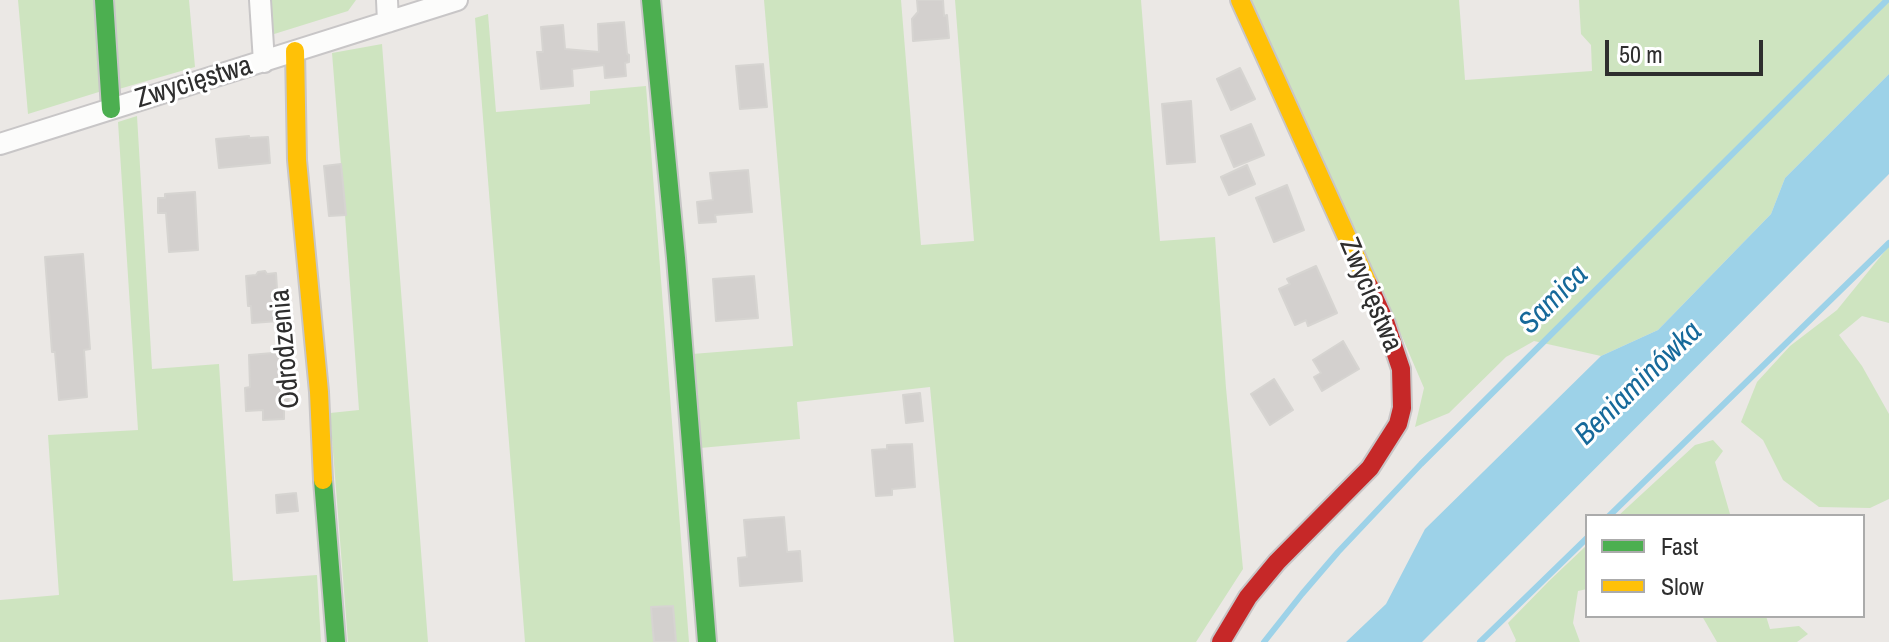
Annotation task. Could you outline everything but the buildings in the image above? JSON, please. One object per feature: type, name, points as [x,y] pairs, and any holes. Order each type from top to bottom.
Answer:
[{"type":"street","points":[[104,0],[111,109]]},
{"type":"street","points":[[260,0],[264,62]]},
{"type":"street","points":[[387,0],[388,22]]},
{"type":"street","name":"Zwycięstwa","points":[[0,144],[457,0]]},
{"type":"street","points":[[651,0],[676,258],[707,642]]},
{"type":"street","name":"Zwycięstwa","points":[[1221,642],[1248,597],[1277,562],[1370,468],[1398,424],[1402,399],[1401,369],[1386,324],[1240,0]]},
{"type":"street","name":"Odrodzenia","points":[[295,51],[297,160],[319,392],[336,642]]},
{"type":"green space","points":[[18,0],[95,0],[102,91],[28,114]]},
{"type":"green space","points":[[113,0],[189,0],[195,67],[119,89]]},
{"type":"green space","points":[[268,0],[356,0],[348,11],[271,35]]},
{"type":"green space","points":[[764,0],[901,0],[921,245],[974,241],[955,0],[1141,0],[1160,241],[1215,237],[1243,569],[1196,642],[954,642],[930,387],[797,402],[800,439],[700,448],[692,354],[793,346]]},
{"type":"green space","points":[[1248,0],[1459,0],[1465,80],[1592,71],[1591,45],[1581,34],[1579,0],[1889,0],[1889,74],[1785,178],[1771,214],[1658,330],[1601,356],[1534,341],[1506,357],[1449,413],[1415,427],[1424,388]]},
{"type":"green space","points":[[488,14],[496,112],[590,104],[590,91],[646,86],[689,642],[525,642],[475,18]]},
{"type":"green space","points":[[382,44],[428,642],[348,642],[330,413],[359,410],[332,53]]},
{"type":"green space","points":[[137,116],[152,369],[219,364],[233,581],[317,575],[321,642],[0,642],[0,600],[59,595],[48,435],[138,430],[118,122]]},
{"type":"green space","points":[[1889,246],[1889,323],[1862,316],[1839,335],[1862,366],[1889,414],[1889,499],[1870,508],[1819,507],[1783,480],[1763,440],[1741,422],[1757,382],[1790,346],[1837,310]]},
{"type":"green space","points":[[1713,440],[1723,451],[1715,462],[1730,514],[1620,514],[1695,445]]},
{"type":"green space","points":[[1585,547],[1585,589],[1578,591],[1573,623],[1580,642],[1515,642],[1508,623]]},
{"type":"green space","points":[[1703,618],[1767,618],[1770,629],[1799,626],[1808,634],[1797,642],[1717,642]]},
{"type":"water","name":"Beniaminówka","points":[[1889,74],[1889,174],[1422,642],[1346,642],[1386,604],[1425,529],[1601,356],[1658,330],[1771,214],[1785,178]]},
{"type":"waterway","name":"Samica","points":[[1264,642],[1338,552],[1421,464],[1887,0]]},
{"type":"waterway","points":[[1611,514],[1889,243]]},
{"type":"waterway","points":[[1480,642],[1585,540]]},
{"type":"traffic: fast","points":[[104,0],[111,109]]},
{"type":"traffic: fast","points":[[651,0],[676,258],[707,642]]},
{"type":"traffic: fast","points":[[323,480],[336,642]]},
{"type":"traffic: slow","points":[[1240,0],[1369,286]]},
{"type":"traffic: slow","points":[[295,51],[297,160],[319,392],[323,480]]},
{"type":"traffic: jam","points":[[1221,642],[1248,597],[1277,562],[1370,468],[1398,424],[1402,408],[1401,369],[1369,286]]}]
